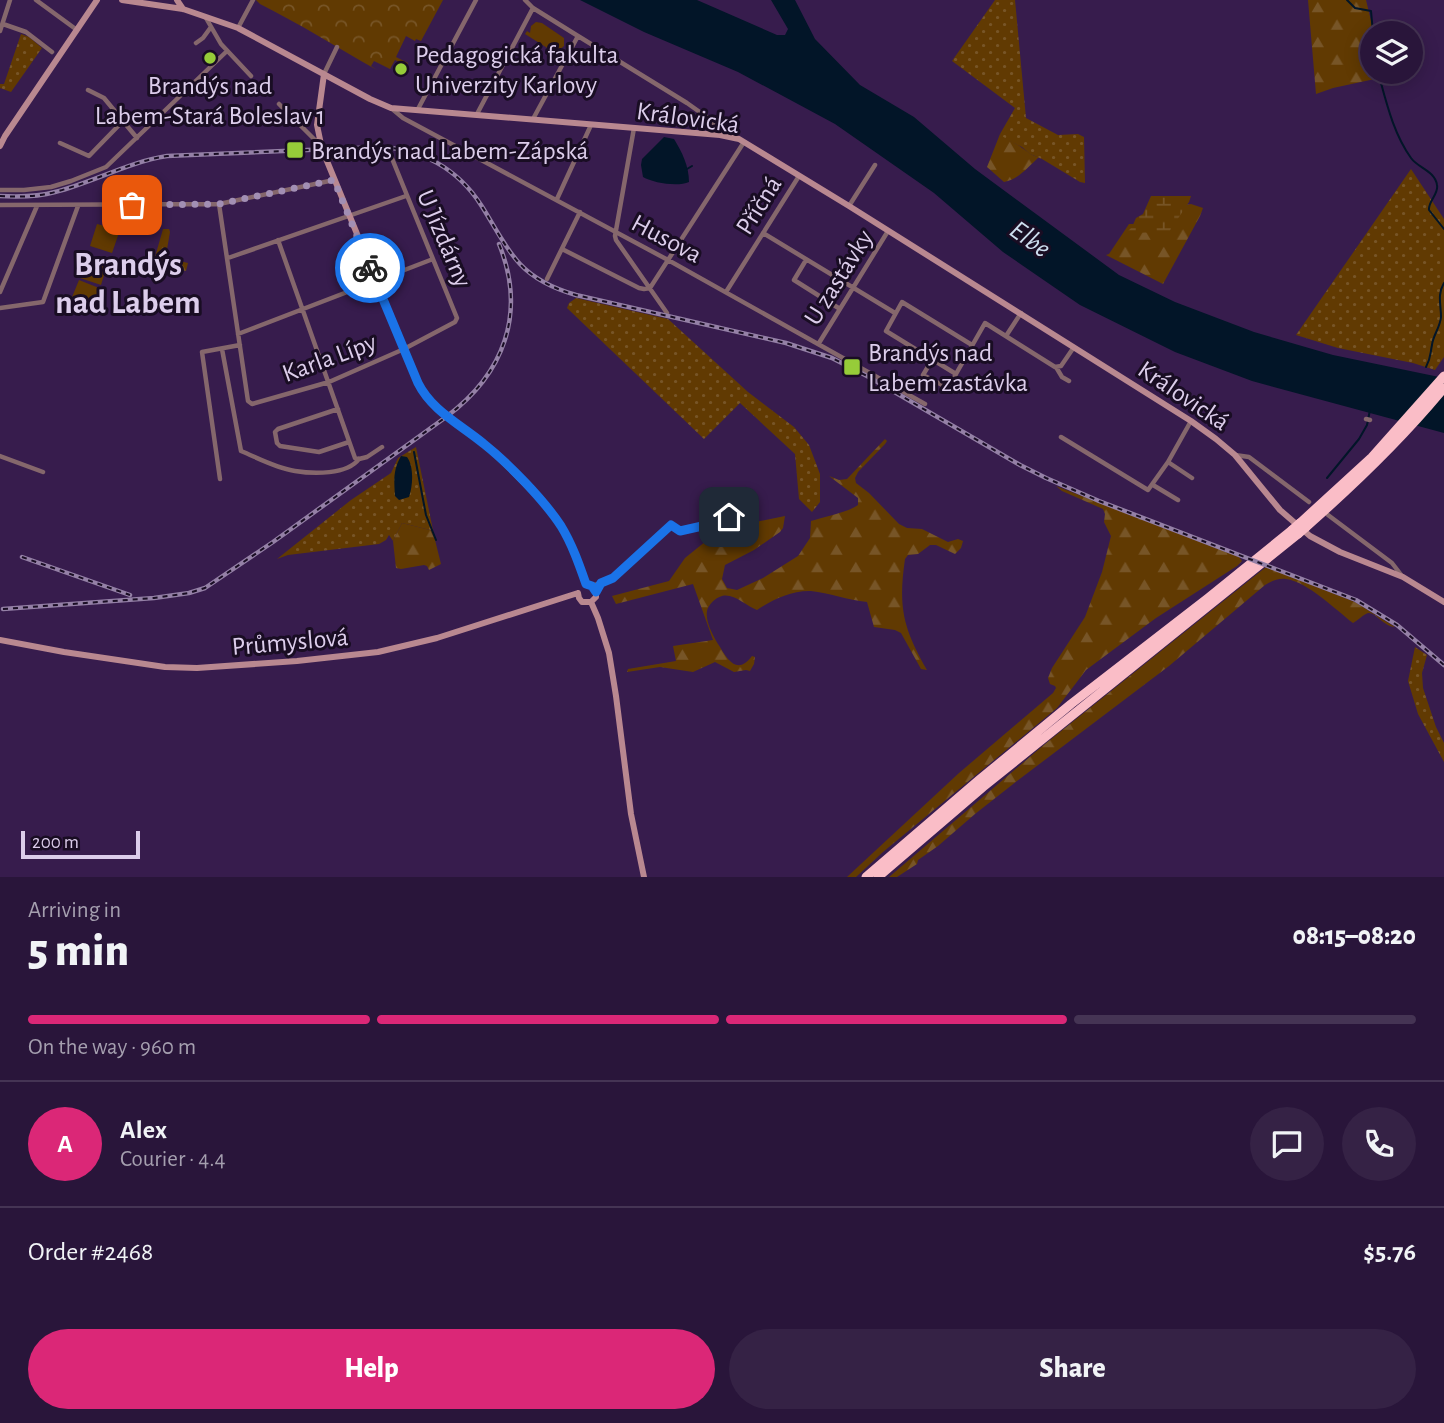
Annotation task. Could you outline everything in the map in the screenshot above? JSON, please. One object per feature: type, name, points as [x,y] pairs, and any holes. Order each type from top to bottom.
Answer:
[{"type":"highway","points":[[1390,444],[1444,376]]},
{"type":"highway","points":[[866,877],[1060,712],[1339,498],[1444,387]]},
{"type":"highway","points":[[878,877],[993,778],[1299,528]]},
{"type":"main road","points":[[0,146],[2,135],[97,0]]},
{"type":"main road","name":"Královická","points":[[122,0],[153,2],[183,9],[239,28],[391,108],[720,135],[744,142],[889,230],[1191,421],[1235,455],[1280,510],[1310,536],[1340,552],[1403,577],[1444,602]]},
{"type":"main road","points":[[177,0],[183,9]]},
{"type":"main road","points":[[324,74],[317,125],[320,141],[418,383],[429,400],[449,420],[493,452],[551,513],[571,545],[596,597],[591,602],[581,601],[578,593],[580,587],[591,587]]},
{"type":"main road","name":"Průmyslová","points":[[0,640],[158,667],[197,668],[278,663],[346,657],[397,648],[578,593]]},
{"type":"main road","points":[[591,602],[609,653],[631,814],[644,877]]},
{"type":"street","points":[[0,31],[10,0]]},
{"type":"street","points":[[36,0],[77,30]]},
{"type":"street","points":[[239,28],[253,0]]},
{"type":"street","points":[[418,109],[476,0]]},
{"type":"street","points":[[525,0],[533,8],[687,103],[711,120],[720,135]]},
{"type":"street","points":[[477,114],[533,8]]},
{"type":"street","points":[[206,18],[221,44],[251,76]]},
{"type":"street","points":[[3,24],[26,32],[52,52]]},
{"type":"street","points":[[196,43],[211,27]]},
{"type":"street","points":[[533,119],[578,36]]},
{"type":"street","points":[[324,74],[337,47]]},
{"type":"street","points":[[0,190],[38,189],[83,176],[110,164],[227,51]]},
{"type":"street","points":[[88,90],[104,98],[137,138]]},
{"type":"street","points":[[279,104],[314,139],[320,141]]},
{"type":"street","name":"Husova","points":[[391,108],[925,404]]},
{"type":"street","points":[[60,143],[89,156],[122,121]]},
{"type":"street","points":[[557,199],[591,125]]},
{"type":"street","points":[[634,128],[616,240],[667,313]]},
{"type":"street","points":[[562,249],[639,288],[650,288],[744,142]]},
{"type":"street","name":"U Jízdárny","points":[[326,158],[391,156],[457,318]]},
{"type":"street","points":[[849,206],[875,165]]},
{"type":"street","name":"Příčná","points":[[726,292],[800,175]]},
{"type":"street","points":[[0,205],[219,204],[334,180]]},
{"type":"street","points":[[228,258],[406,195]]},
{"type":"street","points":[[219,204],[240,345],[202,352],[220,479]]},
{"type":"street","points":[[0,292],[37,206]]},
{"type":"street","points":[[0,309],[43,302],[78,206]]},
{"type":"street","points":[[547,279],[580,212]]},
{"type":"street","name":"U zastávky","points":[[819,343],[889,230]]},
{"type":"street","points":[[763,233],[895,313]]},
{"type":"street","points":[[222,349],[241,451],[294,471],[339,471],[354,467],[357,458],[278,240]]},
{"type":"street","points":[[238,334],[433,259]]},
{"type":"street","points":[[806,260],[794,280],[840,309]]},
{"type":"street","points":[[956,374],[886,331],[895,313],[902,302],[972,345]]},
{"type":"street","points":[[1006,335],[1021,313]]},
{"type":"street","name":"Karla Lípy","points":[[240,345],[248,401],[252,404],[329,382],[404,349],[455,322],[457,318]]},
{"type":"street","points":[[932,359],[923,375],[948,388],[985,323],[1055,367],[1062,377],[1069,381]]},
{"type":"street","points":[[1055,367],[1061,366],[1074,346]]},
{"type":"street","points":[[338,409],[278,429],[275,432],[277,443],[280,446],[318,452],[349,442]]},
{"type":"street","points":[[1061,437],[1148,490],[1168,462],[1191,421]]},
{"type":"street","points":[[357,458],[367,457],[382,447]]},
{"type":"street","name":"Královická","points":[[1235,455],[1249,457],[1309,502]]},
{"type":"street","points":[[0,456],[43,472]]},
{"type":"street","points":[[1168,462],[1192,478]]},
{"type":"street","points":[[1153,485],[1178,500]]},
{"type":"street","name":"Královická","points":[[1328,515],[1392,563],[1403,577]]},
{"type":"street","points":[[591,587],[613,578],[671,525],[680,531],[720,522],[729,517]]},
{"type":"green space","points":[[256,0],[443,0],[421,41],[406,36],[396,57],[408,63],[406,66],[395,60],[390,69],[374,61],[371,66],[377,70]]},
{"type":"green space","points":[[995,0],[1015,0],[1026,118],[1058,135],[1078,134],[1084,137],[1085,183],[1003,138],[1000,134],[1015,108],[952,61]]},
{"type":"green space","points":[[1308,0],[1366,0],[1371,21],[1360,21],[1360,82],[1316,94]]},
{"type":"green space","points":[[536,22],[542,23],[564,38],[564,46],[558,51],[560,56],[525,34],[527,31],[530,33],[531,26]]},
{"type":"green space","points":[[21,34],[42,48],[11,92],[0,88],[0,84],[4,84]]},
{"type":"green space","points":[[1000,134],[1039,157],[1019,175],[1004,182],[987,167]]},
{"type":"green space","points":[[1411,169],[1444,219],[1444,357],[1435,370],[1338,348],[1296,335]]},
{"type":"green space","points":[[1151,196],[1191,196],[1169,232],[1126,233],[1136,218],[1143,214]]},
{"type":"green space","points":[[1191,204],[1203,208],[1163,284],[1106,255],[1129,224],[1155,224],[1180,206]]},
{"type":"green space","points":[[97,224],[120,230],[112,253],[90,246]]},
{"type":"green space","points":[[163,229],[169,229],[170,232],[167,258],[188,263],[186,271],[153,264]]},
{"type":"green space","points":[[88,255],[108,262],[101,285],[80,278]]},
{"type":"green space","points":[[79,280],[99,288],[91,310],[70,302]]},
{"type":"green space","points":[[576,298],[668,319],[748,392],[794,427],[809,445],[820,474],[820,502],[812,512],[799,499],[795,454],[740,403],[704,439],[567,308]]},
{"type":"green space","points":[[885,439],[885,444],[858,472],[856,483],[899,524],[907,528],[922,529],[948,542],[958,539],[963,541],[955,554],[930,545],[905,559],[902,591],[904,617],[912,642],[927,670],[921,669],[901,633],[874,627],[867,602],[811,591],[782,596],[757,610],[726,596],[719,597],[710,604],[707,620],[710,630],[726,657],[734,664],[742,665],[752,656],[755,657],[750,671],[734,672],[715,662],[693,672],[660,667],[627,672],[628,669],[676,661],[673,646],[713,640],[693,584],[616,604],[612,596],[669,581],[685,558],[721,529],[785,516],[780,532],[725,565],[722,579],[727,588],[737,590],[763,578],[798,556],[810,538],[811,521],[858,505],[858,498],[829,476],[839,480],[847,479]]},
{"type":"green space","points":[[416,447],[435,540],[430,530],[402,523],[393,541],[389,535],[379,544],[288,555],[277,559],[351,500],[391,473],[398,458]]},
{"type":"green space","points":[[1056,486],[1239,557],[1242,561],[1156,618],[1086,670],[1057,708],[856,877],[847,877],[1056,688],[1050,684],[1048,678],[1085,617],[1102,572],[1111,536],[1104,522],[1103,509]]},
{"type":"green space","points":[[402,523],[430,530],[441,564],[429,570],[424,565],[396,568],[393,541]]},
{"type":"green space","points":[[1266,567],[1355,602],[1395,627],[1371,613],[1353,623],[1303,585],[1286,579],[1270,582],[1169,666],[975,814],[918,860],[917,864],[897,877],[889,877],[1045,744]]},
{"type":"green space","points":[[1415,647],[1427,655],[1422,673],[1423,688],[1444,743],[1444,762],[1418,714],[1408,681]]},
{"type":"water","name":"Elbe","points":[[580,0],[697,0],[777,35],[785,35],[788,29],[771,0],[795,0],[815,39],[860,85],[914,117],[975,169],[1119,275],[1175,302],[1254,332],[1333,355],[1444,378],[1444,433],[1252,381],[1175,352],[1080,305],[1003,252],[934,193],[835,124],[738,72],[644,32]]},
{"type":"water","points":[[664,137],[674,139],[677,144],[686,165],[689,182],[666,184],[643,177],[642,159]]},
{"type":"water","points":[[401,456],[407,457],[409,461],[412,482],[409,497],[399,500],[395,496],[394,480]]},
{"type":"waterway","points":[[1347,0],[1355,8],[1371,11],[1372,21]]},
{"type":"waterway","points":[[1382,84],[1399,138],[1414,161],[1436,180],[1437,188],[1429,210],[1444,229]]},
{"type":"waterway","points":[[687,169],[692,166]]},
{"type":"waterway","points":[[1426,367],[1441,317],[1440,296],[1444,283]]},
{"type":"waterway","points":[[1327,478],[1359,439],[1367,425],[1370,410]]},
{"type":"waterway","points":[[414,452],[426,515],[436,540]]},
{"type":"railway","points":[[0,196],[48,194],[167,156],[378,147],[409,151],[437,163],[461,181],[472,192],[514,257],[532,275],[546,283],[576,295],[786,343],[832,358],[1046,478],[1356,600],[1397,625],[1444,665]]},
{"type":"railway","points":[[3,609],[154,598],[205,588],[446,417],[483,382],[496,362],[505,340],[510,318],[511,294],[499,244]]},
{"type":"railway","points":[[22,557],[130,595]]},
{"type":"way so far","points":[[132,205],[219,204],[334,180],[370,268]]},
{"type":"place","name":"Brandýs nad Labem-Stará Boleslav 1","points":[[210,58]]},
{"type":"place","name":"Pedagogická fakulta Univerzity Karlovy","points":[[401,69]]},
{"type":"place","name":"Brandýs nad Labem-Zápská","points":[[295,150]]},
{"type":"place","name":"Brandýs nad Labem zastávka","points":[[852,367]]},
{"type":"district","name":"Brandýs nad Labem","points":[[128,282]]},
{"type":"route","points":[[370,268],[425,395],[449,420],[487,446],[541,500],[563,530],[579,562],[586,584],[592,586],[596,592],[601,583],[613,578],[671,525],[680,531],[720,522],[729,517]]}]
